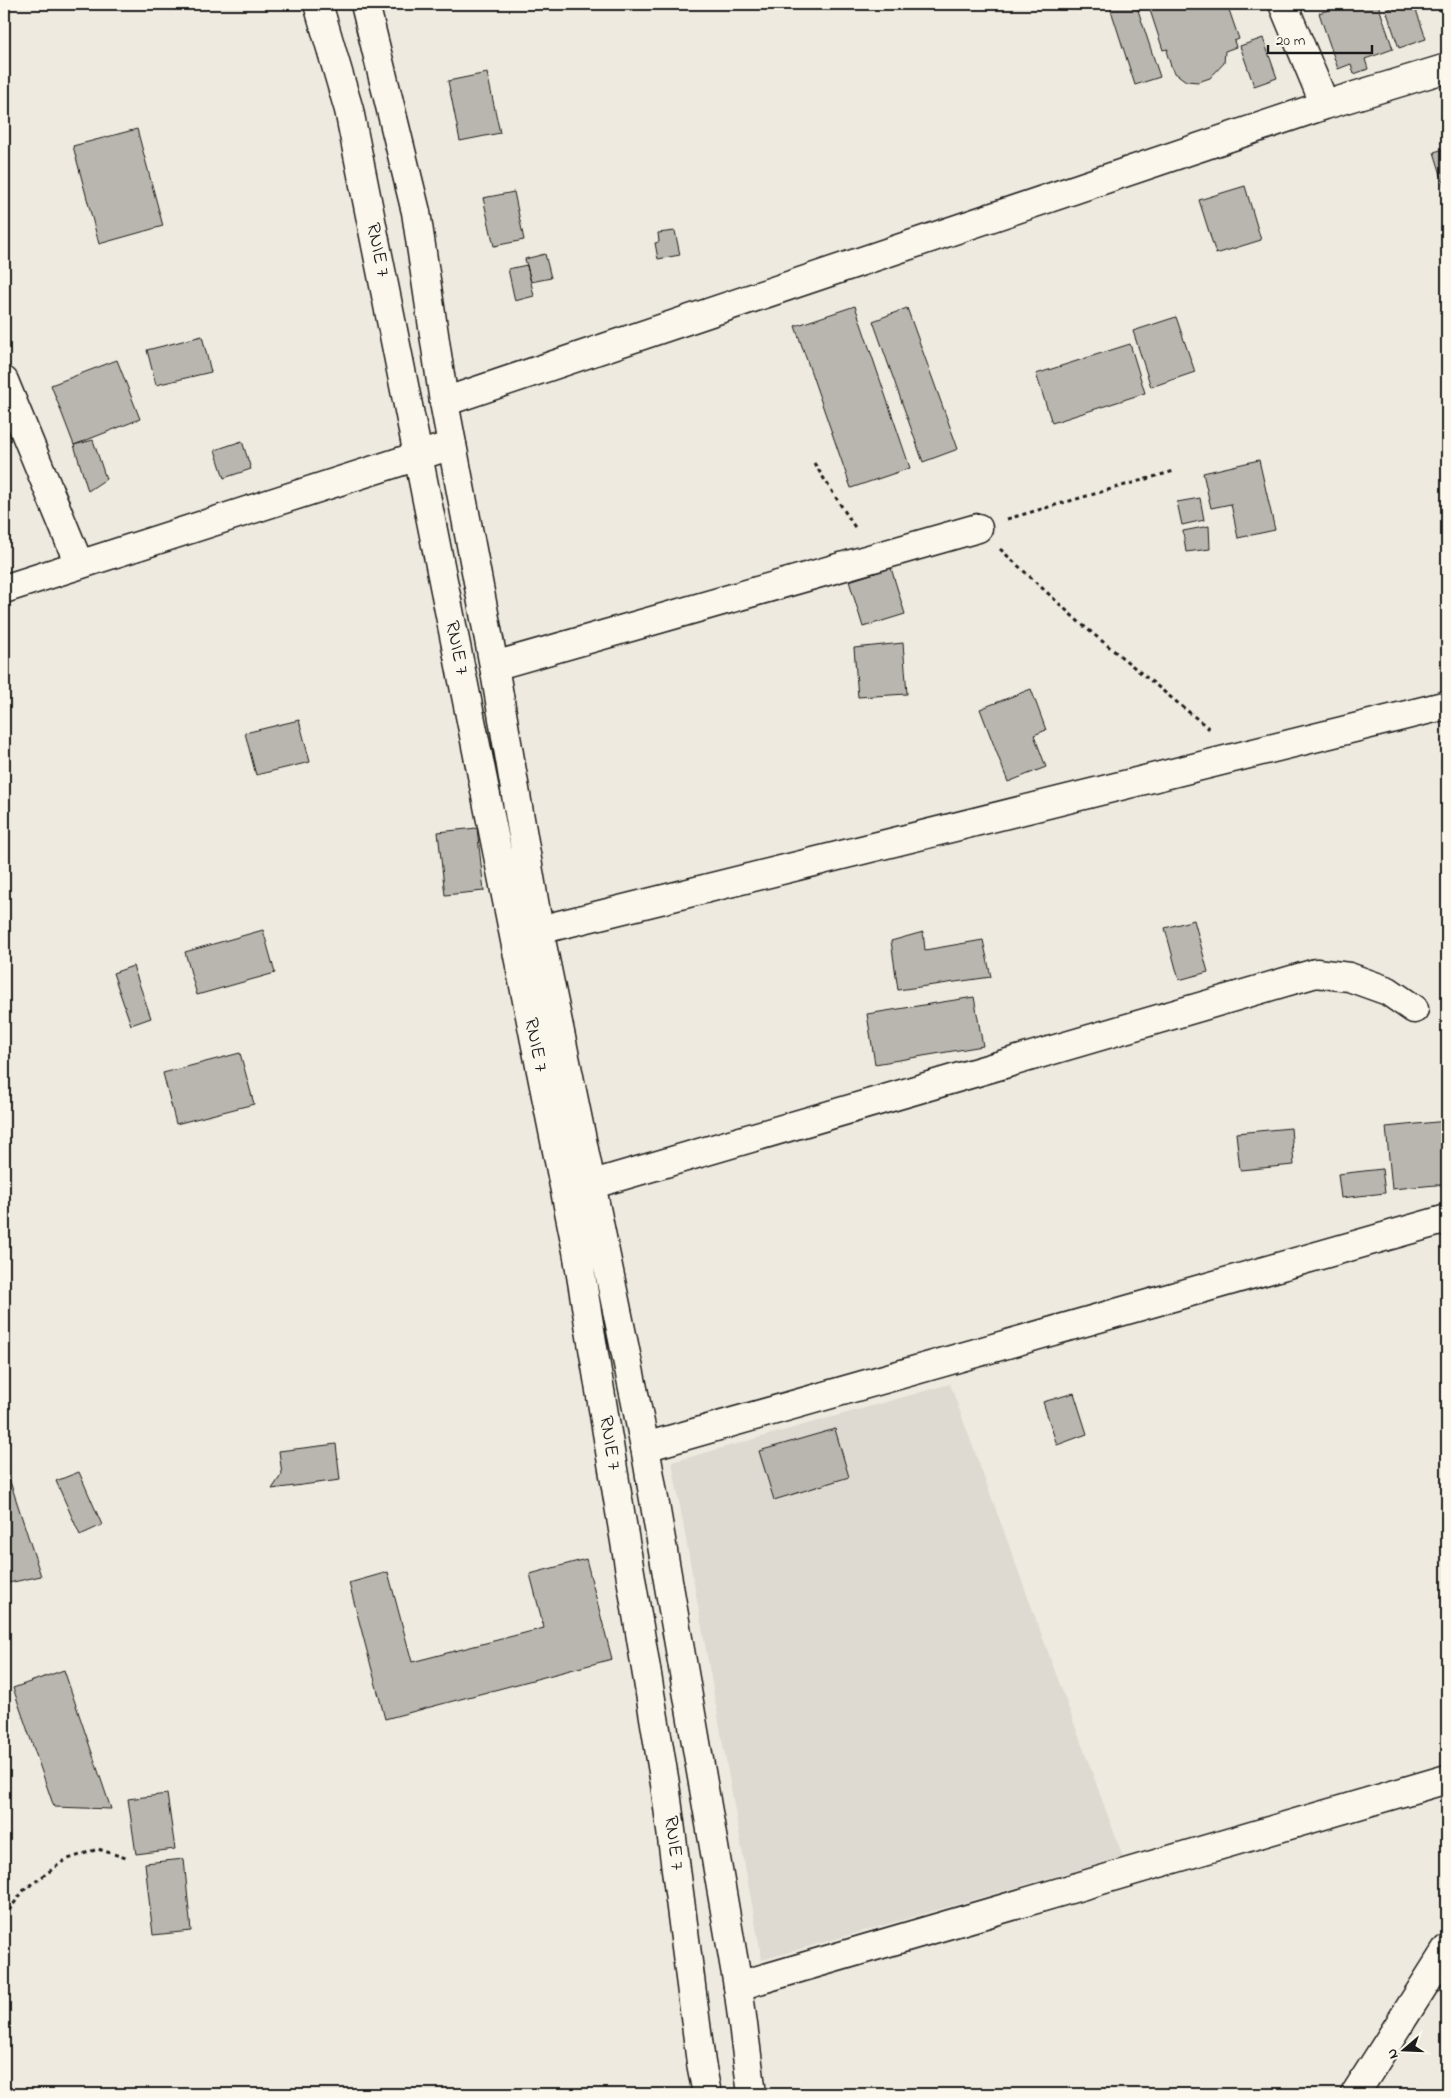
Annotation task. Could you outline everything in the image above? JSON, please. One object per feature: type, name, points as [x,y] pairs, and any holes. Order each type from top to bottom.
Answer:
[{"type":"street","name":"RNIE 7","points":[[318,4],[349,110],[577,1251],[665,1784],[701,2062],[707,2094]]},
{"type":"street","name":"RNIE 7","points":[[365,4],[416,212],[444,402],[494,666],[539,930],[645,1447],[738,1986],[752,2094]]},
{"type":"street","points":[[1283,4],[1325,106]]},
{"type":"street","points":[[444,402],[1325,106],[1447,68]]},
{"type":"street","points":[[4,381],[80,564]]},
{"type":"street","points":[[4,589],[452,445]]},
{"type":"street","points":[[494,666],[874,556],[978,528]]},
{"type":"street","points":[[539,930],[1447,705]]},
{"type":"street","points":[[590,1185],[1316,973],[1349,977],[1388,991],[1414,1009]]},
{"type":"street","points":[[645,1447],[1447,1219]]},
{"type":"street","points":[[738,1986],[1447,1779]]},
{"type":"street","points":[[1355,2094],[1446,1955]]},
{"type":"path","points":[[814,463],[874,556]]},
{"type":"path","points":[[978,528],[1174,471]]},
{"type":"path","points":[[978,528],[1080,623],[1243,755]]},
{"type":"path","points":[[4,1917],[24,1890],[65,1860],[98,1848],[129,1859]]},
{"type":"shaded area","points":[[950,1384],[1123,1857],[762,1960],[672,1462]]},
{"type":"building","points":[[1109,4],[1136,4],[1160,77],[1135,85]]},
{"type":"building","points":[[1148,4],[1227,4],[1239,39],[1234,41],[1236,47],[1225,51],[1224,63],[1210,78],[1198,82],[1186,81],[1175,73],[1171,66],[1167,54],[1168,49],[1163,50]]},
{"type":"building","points":[[1346,4],[1378,4],[1393,49],[1365,59],[1368,69],[1354,74],[1351,64],[1338,69],[1319,13]]},
{"type":"building","points":[[1403,4],[1414,4],[1426,39],[1399,48],[1386,10]]},
{"type":"building","points":[[1263,38],[1277,78],[1254,86],[1240,46]]},
{"type":"building","points":[[487,73],[500,133],[460,141],[448,81]]},
{"type":"building","points":[[137,129],[163,226],[99,244],[73,146]]},
{"type":"building","points":[[1447,148],[1447,194],[1434,152]]},
{"type":"building","points":[[1245,186],[1261,240],[1216,254],[1199,200]]},
{"type":"building","points":[[514,192],[524,240],[494,246],[483,198]]},
{"type":"building","points":[[675,231],[680,255],[658,259],[655,243],[659,242],[658,233]]},
{"type":"building","points":[[545,254],[551,278],[531,282],[525,259]]},
{"type":"building","points":[[527,265],[534,296],[515,301],[508,269]]},
{"type":"building","points":[[855,306],[910,468],[851,488],[795,326]]},
{"type":"building","points":[[907,308],[958,449],[923,462],[873,321]]},
{"type":"building","points":[[1176,317],[1195,372],[1151,387],[1133,331]]},
{"type":"building","points":[[202,336],[211,372],[156,385],[147,350]]},
{"type":"building","points":[[1130,344],[1145,393],[1052,423],[1036,374]]},
{"type":"building","points":[[117,360],[140,419],[74,445],[51,385]]},
{"type":"building","points":[[93,440],[106,479],[88,491],[74,445]]},
{"type":"building","points":[[242,441],[251,469],[224,478],[215,450]]},
{"type":"building","points":[[1259,460],[1275,530],[1238,538],[1231,504],[1211,508],[1203,473]]},
{"type":"building","points":[[1200,498],[1204,520],[1182,525],[1177,502]]},
{"type":"building","points":[[1209,526],[1210,549],[1186,552],[1183,531]]},
{"type":"building","points":[[891,568],[905,614],[863,627],[849,581]]},
{"type":"building","points":[[903,643],[907,694],[858,697],[854,648]]},
{"type":"building","points":[[1031,689],[1046,730],[1034,735],[1046,767],[1008,782],[980,709]]},
{"type":"building","points":[[299,720],[310,762],[256,775],[245,733]]},
{"type":"building","points":[[477,828],[484,891],[445,895],[438,832]]},
{"type":"building","points":[[1194,920],[1208,972],[1179,980],[1165,928]]},
{"type":"building","points":[[263,930],[275,973],[197,995],[185,952]]},
{"type":"building","points":[[923,932],[925,950],[983,940],[991,977],[898,990],[891,941]]},
{"type":"building","points":[[133,966],[151,1018],[131,1025],[113,973]]},
{"type":"building","points":[[974,997],[983,1046],[875,1064],[867,1014]]},
{"type":"building","points":[[240,1053],[254,1104],[176,1124],[163,1073]]},
{"type":"building","points":[[1447,1121],[1447,1184],[1392,1189],[1386,1127]]},
{"type":"building","points":[[1291,1128],[1294,1165],[1240,1170],[1236,1133]]},
{"type":"building","points":[[1382,1169],[1385,1193],[1341,1198],[1338,1174]]},
{"type":"building","points":[[1074,1393],[1087,1434],[1057,1445],[1043,1402]]},
{"type":"building","points":[[835,1429],[849,1477],[774,1500],[759,1451]]},
{"type":"building","points":[[336,1444],[340,1480],[272,1489],[282,1474],[279,1451]]},
{"type":"building","points":[[4,1463],[41,1576],[4,1584]]},
{"type":"building","points":[[79,1472],[102,1525],[80,1535],[56,1481]]},
{"type":"building","points":[[586,1559],[612,1659],[385,1719],[349,1583],[388,1572],[412,1662],[544,1628],[530,1574]]},
{"type":"building","points":[[64,1670],[111,1809],[54,1807],[13,1688]]},
{"type":"building","points":[[167,1794],[175,1849],[136,1854],[128,1799]]},
{"type":"building","points":[[184,1859],[191,1931],[153,1935],[145,1863]]}]
